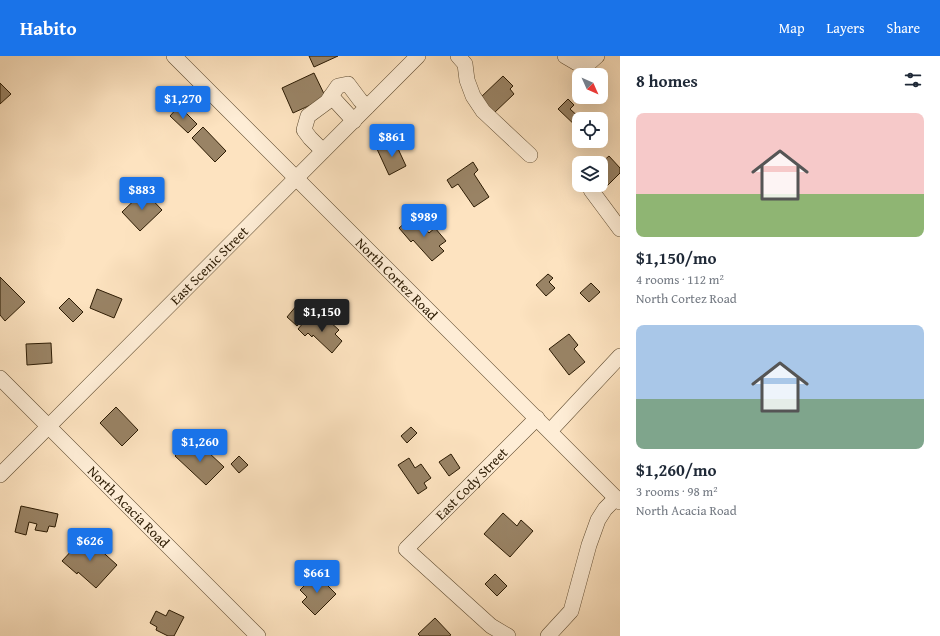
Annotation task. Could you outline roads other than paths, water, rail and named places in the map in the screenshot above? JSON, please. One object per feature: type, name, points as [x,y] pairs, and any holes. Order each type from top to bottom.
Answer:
[{"type":"street","name":"North Cortez Road","points":[[174,56],[618,500]]},
{"type":"street","points":[[458,56],[465,64],[467,80],[472,96],[483,110],[530,155]]},
{"type":"street","points":[[565,56],[577,63],[589,63],[597,56]]},
{"type":"street","name":"East Scenic Street","points":[[0,475],[354,121],[412,58]]},
{"type":"street","points":[[323,151],[304,130],[308,116],[327,102],[338,86],[348,84],[367,107]]},
{"type":"street","points":[[332,96],[354,121]]},
{"type":"street","points":[[592,192],[620,229]]},
{"type":"street","points":[[550,431],[620,356]]},
{"type":"street","name":"North Acacia Road","points":[[0,378],[258,636]]},
{"type":"street","name":"East Cody Street","points":[[508,636],[491,626],[406,549],[537,418]]},
{"type":"street","points":[[548,636],[571,611],[589,545],[598,520],[605,510],[618,500]]}]
